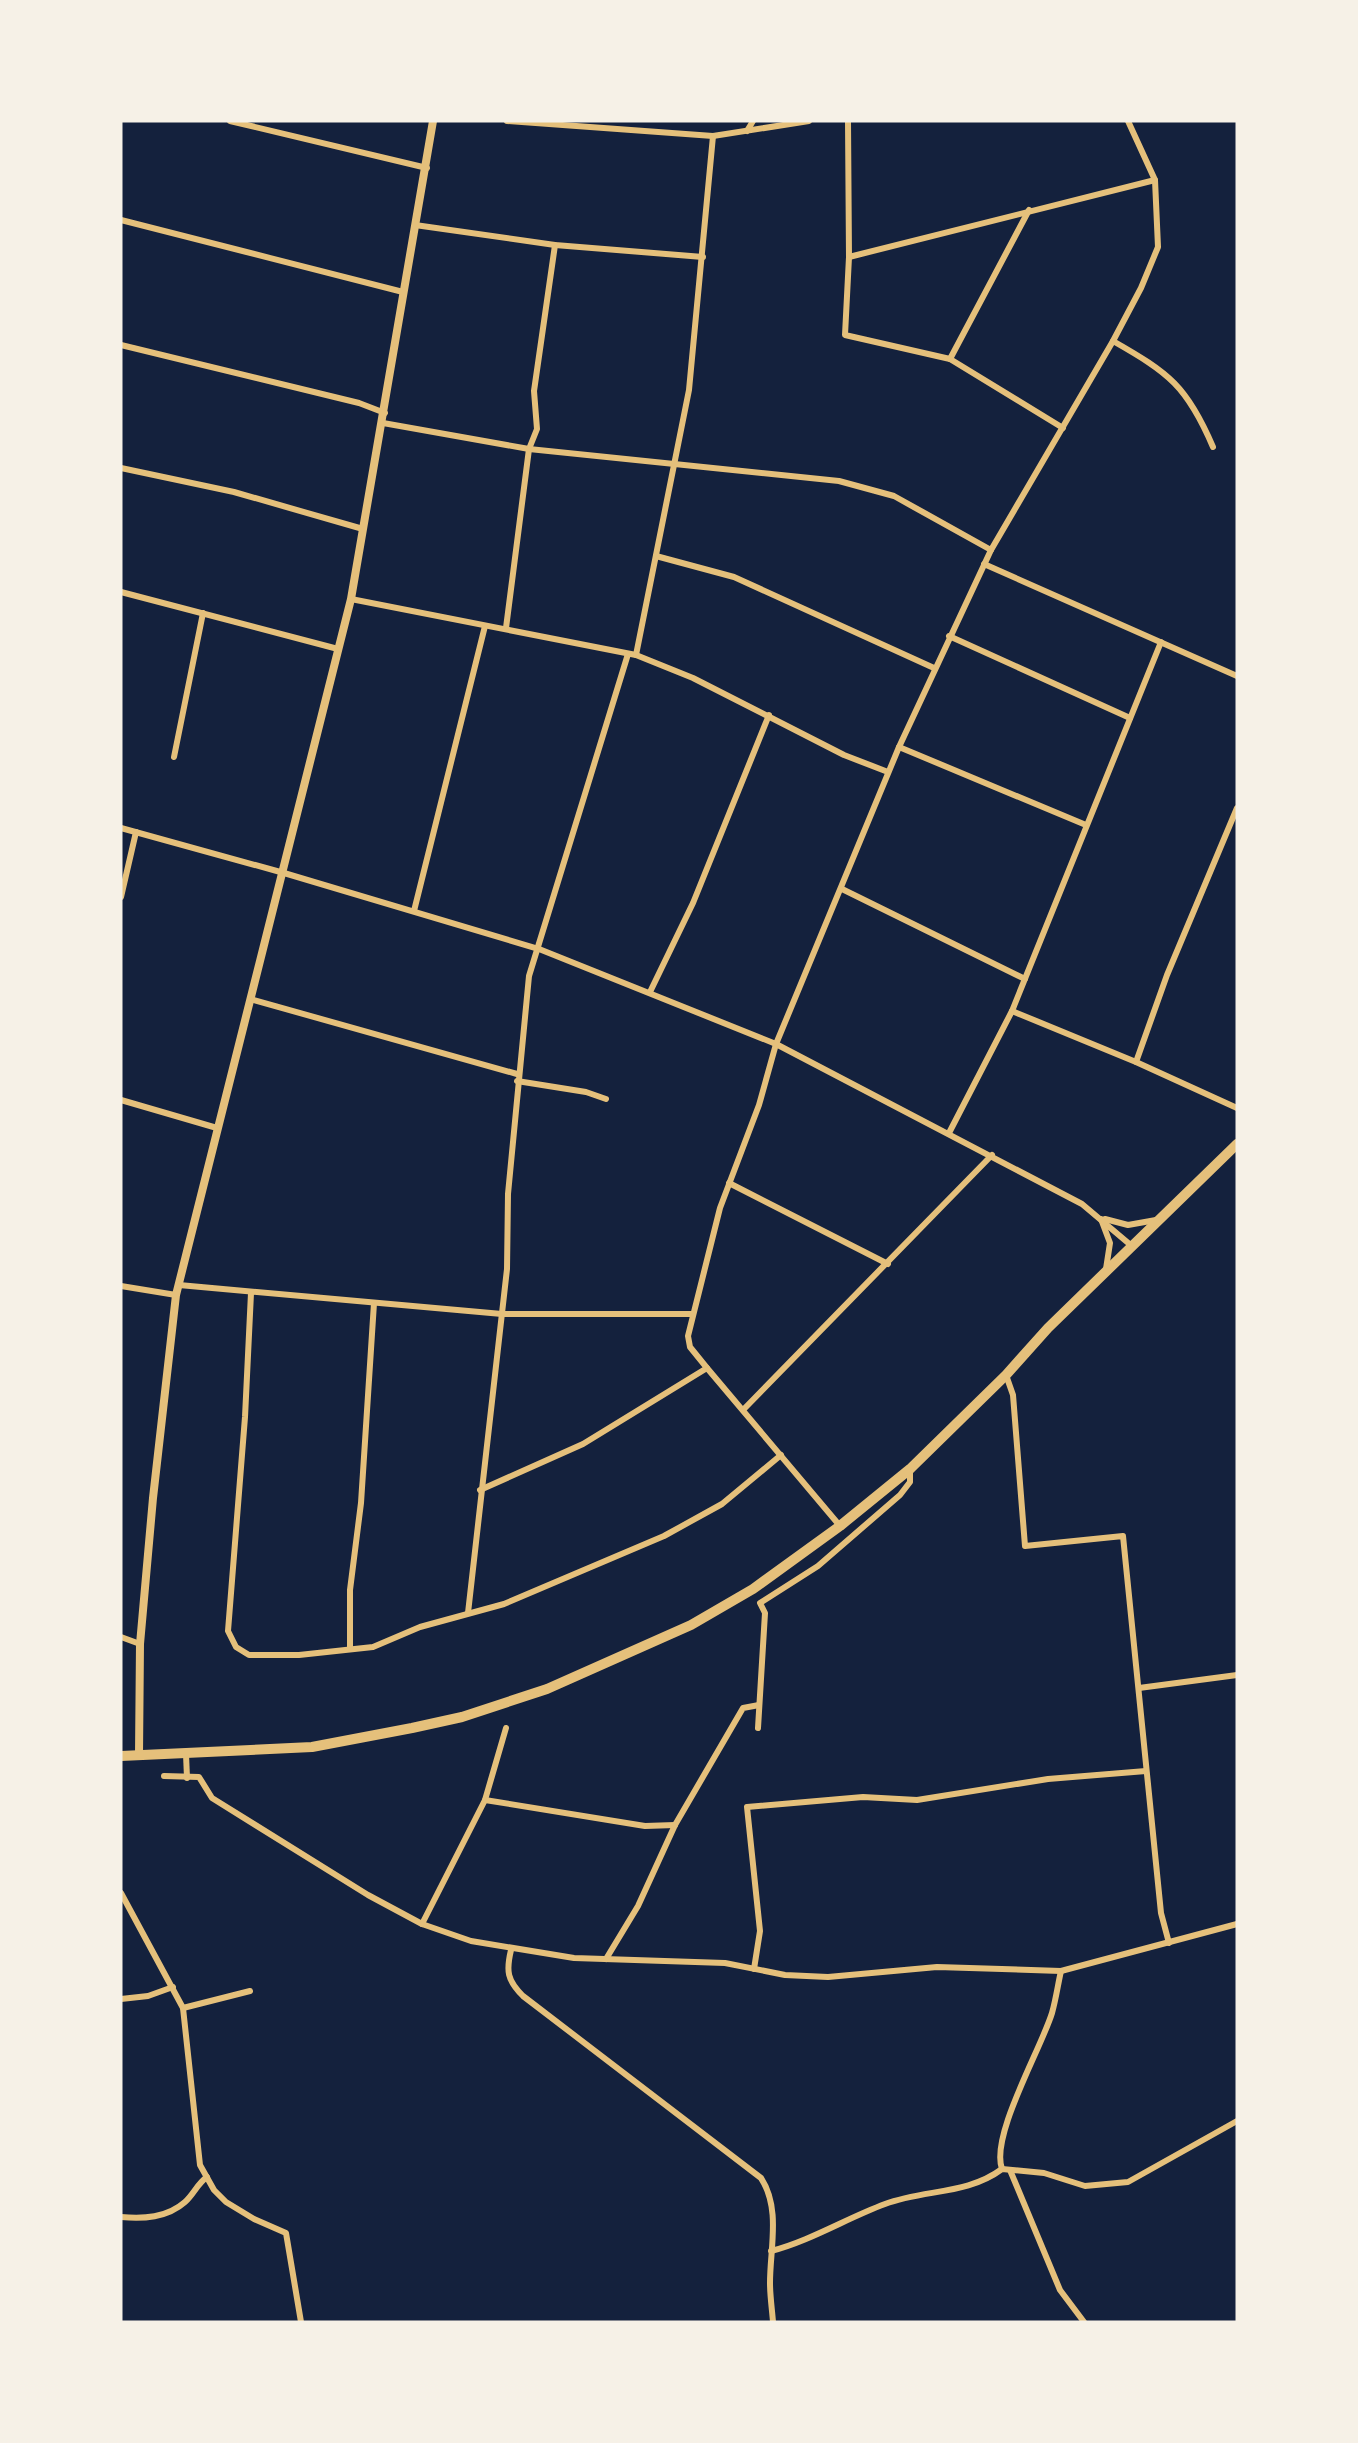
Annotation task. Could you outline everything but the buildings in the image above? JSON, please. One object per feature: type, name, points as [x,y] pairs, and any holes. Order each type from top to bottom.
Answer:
[{"type":"main road","points":[[121,1755],[186,1754],[344,1743],[462,1717],[547,1689],[691,1625],[753,1589],[840,1526],[910,1469],[1006,1375],[1048,1328],[1104,1278],[1237,1144]]},
{"type":"street","points":[[230,121],[426,168]]},
{"type":"street","points":[[138,1754],[140,1644],[176,1295],[351,599],[433,121]]},
{"type":"street","points":[[508,121],[713,136],[809,121]]},
{"type":"street","points":[[747,131],[753,121]]},
{"type":"street","points":[[848,121],[849,257],[845,335],[950,359],[1063,428]]},
{"type":"street","points":[[840,1526],[690,1347],[688,1336],[692,1314],[729,1183],[759,1105],[776,1044],[888,772],[991,550],[1114,341],[1158,247],[1155,180],[1128,121]]},
{"type":"street","points":[[468,1613],[480,1490],[508,1269],[508,1194],[517,1078],[529,975],[632,654],[656,556],[689,390],[713,136]]},
{"type":"street","points":[[849,257],[1155,180]]},
{"type":"street","points":[[950,359],[1029,210]]},
{"type":"street","points":[[121,219],[403,292]]},
{"type":"street","points":[[415,225],[555,245],[703,257]]},
{"type":"street","points":[[506,628],[529,449],[537,429],[534,391],[555,245]]},
{"type":"street","points":[[1114,341],[1164,370],[1194,408],[1213,447]]},
{"type":"street","points":[[121,345],[359,403],[384,418],[529,449],[839,481],[894,496],[950,525],[974,543],[991,550]]},
{"type":"street","points":[[121,468],[234,492],[363,529]]},
{"type":"street","points":[[656,556],[747,582],[934,668]]},
{"type":"street","points":[[984,564],[1237,676]]},
{"type":"street","points":[[121,592],[338,649]]},
{"type":"street","points":[[351,599],[632,654],[769,716],[844,755],[888,772]]},
{"type":"street","points":[[174,757],[203,613]]},
{"type":"street","points":[[414,911],[485,626]]},
{"type":"street","points":[[949,636],[1130,718]]},
{"type":"street","points":[[949,1133],[1012,1011],[1161,642]]},
{"type":"street","points":[[650,992],[693,903],[769,716]]},
{"type":"street","points":[[899,747],[1086,825]]},
{"type":"street","points":[[1136,1062],[1167,975],[1237,810]]},
{"type":"street","points":[[121,828],[539,949],[776,1044],[992,1155],[1100,1217],[1133,1247]]},
{"type":"street","points":[[121,897],[136,832]]},
{"type":"street","points":[[842,889],[1025,979]]},
{"type":"street","points":[[250,999],[517,1078],[586,1092],[606,1099]]},
{"type":"street","points":[[1012,1011],[1136,1062],[1237,1108]]},
{"type":"street","points":[[121,1100],[216,1128]]},
{"type":"street","points":[[743,1410],[992,1155]]},
{"type":"street","points":[[729,1183],[888,1264]]},
{"type":"street","points":[[1100,1217],[1128,1225],[1147,1223],[1164,1217]]},
{"type":"street","points":[[1100,1217],[1110,1243],[1104,1278]]},
{"type":"street","points":[[179,1285],[502,1314],[692,1314]]},
{"type":"street","points":[[121,1286],[176,1295]]},
{"type":"street","points":[[251,1293],[245,1417],[228,1631],[236,1647],[248,1655],[299,1655],[373,1647],[420,1627],[504,1604],[664,1536],[722,1504],[781,1455]]},
{"type":"street","points":[[350,1648],[350,1590],[361,1503],[374,1303]]},
{"type":"street","points":[[480,1490],[583,1444],[707,1368]]},
{"type":"street","points":[[1006,1375],[1013,1395],[1026,1546],[1123,1536],[1161,1913],[1169,1943]]},
{"type":"street","points":[[758,1728],[765,1613],[760,1603],[818,1566],[900,1494],[910,1482],[910,1469]]},
{"type":"street","points":[[121,1637],[140,1644]]},
{"type":"street","points":[[1139,1688],[1237,1675]]},
{"type":"street","points":[[606,1959],[638,1906],[675,1825],[743,1708],[759,1705]]},
{"type":"street","points":[[422,1924],[485,1800],[506,1728]]},
{"type":"street","points":[[186,1754],[187,1778]]},
{"type":"street","points":[[754,1969],[760,1931],[747,1807],[863,1797],[917,1800],[1048,1779],[1146,1770]]},
{"type":"street","points":[[164,1776],[199,1777],[212,1798],[368,1895],[422,1924],[471,1941],[511,1950],[606,1959],[725,1963],[785,1975],[828,1977],[937,1967],[1061,1970],[1237,1924]]},
{"type":"street","points":[[485,1800],[645,1826],[675,1825]]},
{"type":"street","points":[[121,1893],[183,2008],[200,2165],[226,2202],[254,2219],[286,2233],[301,2322]]},
{"type":"street","points":[[511,1950],[507,1970],[512,1984],[523,1996],[761,2178],[771,2198],[773,2322]]},
{"type":"street","points":[[1002,2169],[997,2157],[1020,2088],[1052,2012],[1061,1970]]},
{"type":"street","points":[[121,1999],[148,1996],[173,1987]]},
{"type":"street","points":[[183,2008],[250,1992]]},
{"type":"street","points":[[771,2251],[887,2203],[917,2194],[966,2188],[984,2182],[1002,2169],[1044,2174],[1085,2186],[1128,2182],[1237,2120]]},
{"type":"street","points":[[1010,2170],[1060,2290],[1084,2322]]},
{"type":"street","points":[[121,2217],[152,2217],[168,2213],[186,2201],[197,2184],[207,2177]]}]
